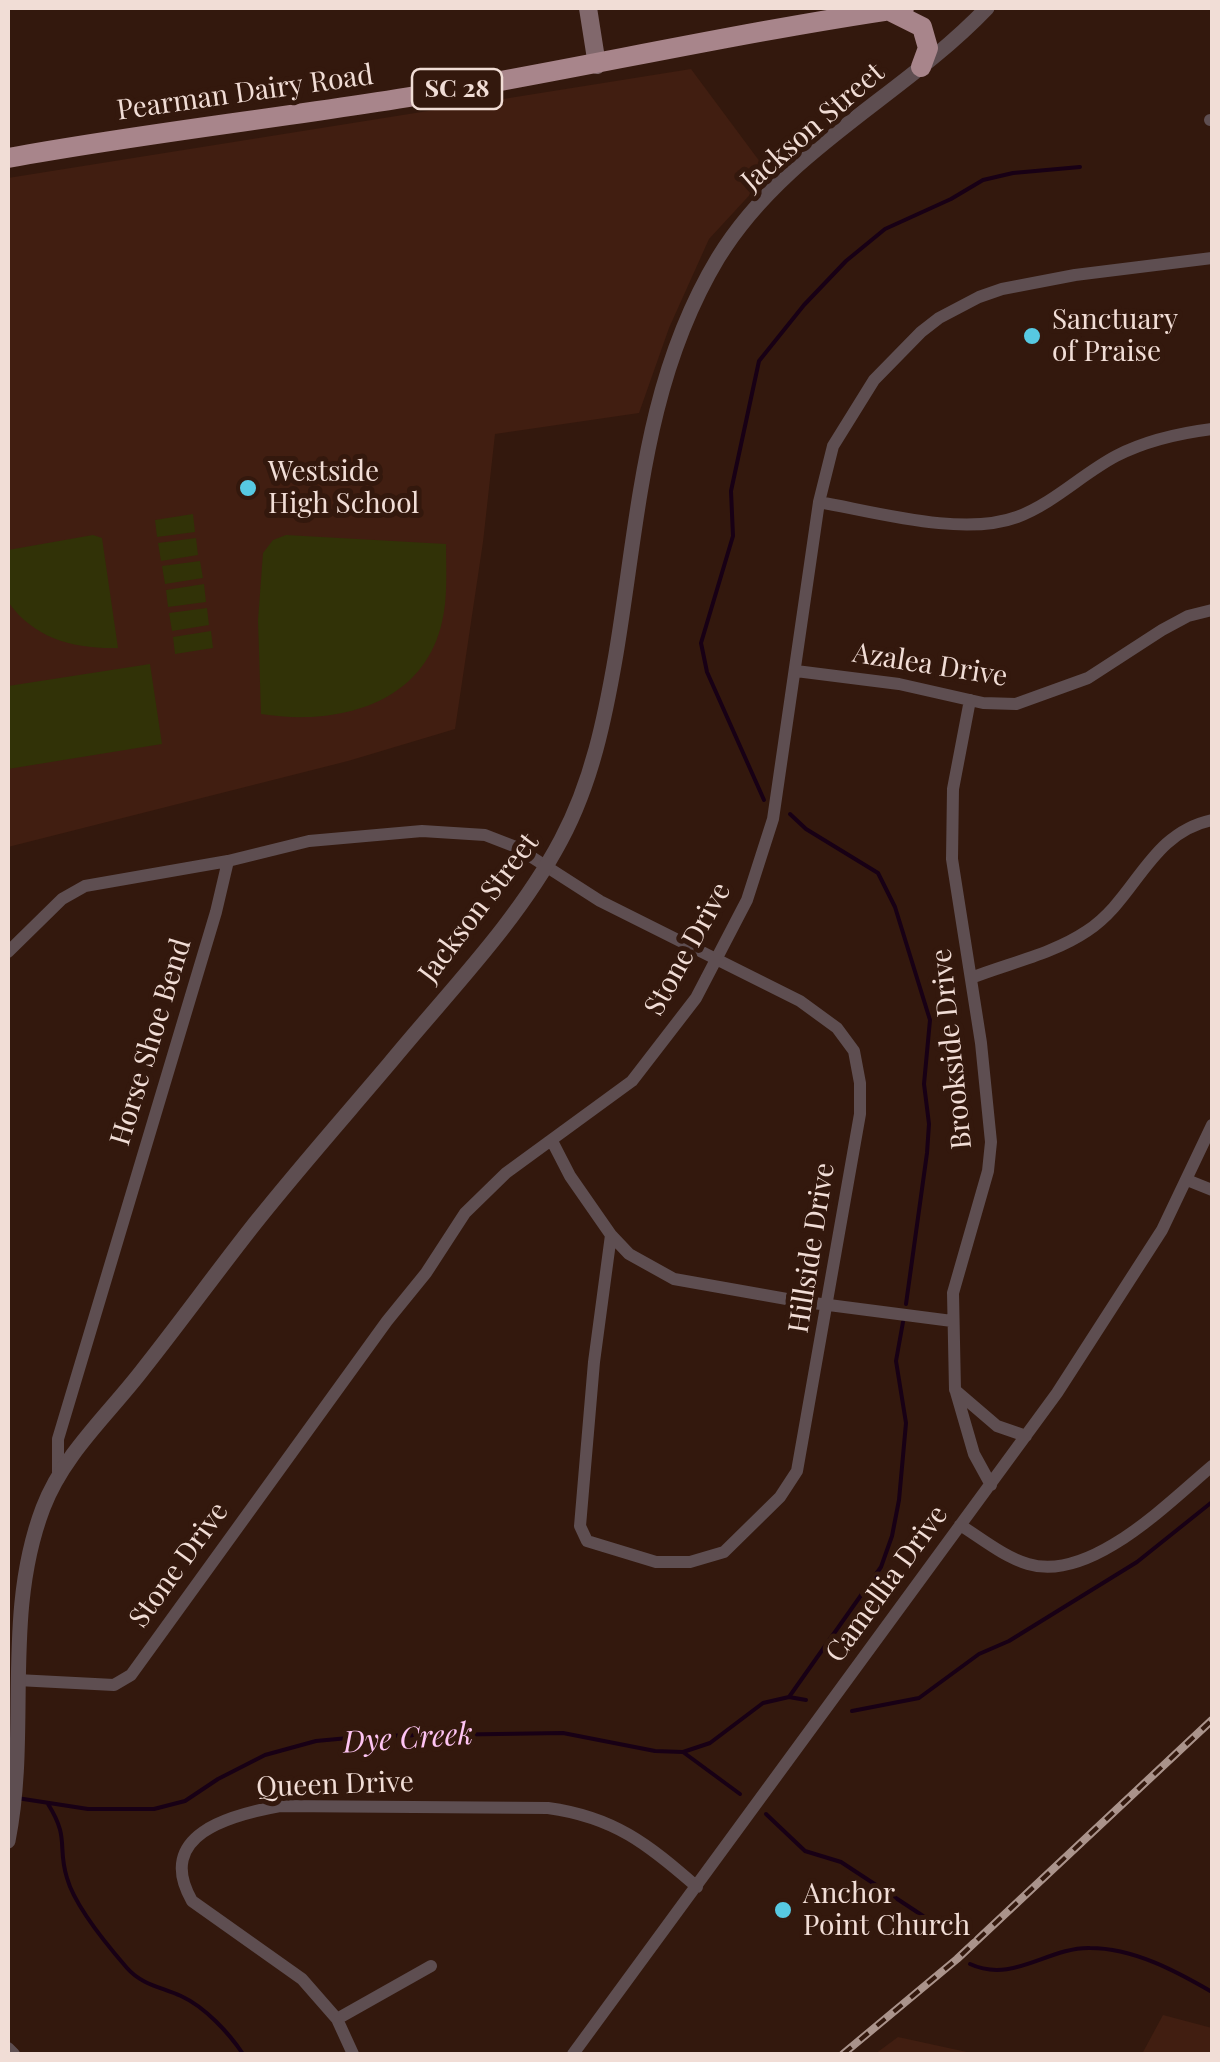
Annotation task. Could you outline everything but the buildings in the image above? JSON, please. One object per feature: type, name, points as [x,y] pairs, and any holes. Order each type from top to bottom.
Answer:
[{"type":"highway","name":"Pearman Dairy Road","points":[[8,158],[424,95],[597,65],[833,13],[896,9]]},
{"type":"highway","points":[[896,9],[922,27],[928,48],[921,68]]},
{"type":"main road","points":[[588,8],[597,65]]},
{"type":"street","name":"Jackson Street","points":[[8,1841],[15,1786],[12,1700],[17,1680],[22,1584],[33,1538],[58,1475],[256,1222],[492,940],[546,868],[576,810],[600,737],[652,423],[665,372],[690,309],[720,254],[778,184],[921,68],[987,8]]},
{"type":"street","name":"Stone Drive","points":[[17,1680],[114,1685],[131,1675],[387,1320],[426,1274],[465,1213],[506,1173],[632,1081],[696,998],[747,900],[762,860],[773,819],[819,502],[834,446],[874,380],[939,318],[978,297],[1074,275],[1212,258]]},
{"type":"street","points":[[819,502],[946,523],[984,524],[1014,518],[1038,507],[1116,456],[1184,432],[1212,430]]},
{"type":"street","name":"Azalea Drive","points":[[796,671],[1016,704],[1088,678],[1188,616],[1212,610]]},
{"type":"street","name":"Brookside Drive","points":[[970,700],[953,789],[952,858],[991,1142],[988,1170],[953,1293],[952,1320],[955,1390],[974,1454],[991,1484]]},
{"type":"street","points":[[971,978],[1088,931],[1176,834],[1212,820]]},
{"type":"street","name":"Hillside Drive","points":[[228,861],[309,841],[422,831],[485,835],[516,847],[600,901],[800,1001],[837,1028],[854,1051],[860,1082],[860,1114],[797,1472],[780,1496],[724,1552],[690,1562],[656,1562],[587,1541],[580,1526],[594,1362],[611,1235]]},
{"type":"street","points":[[8,952],[62,899],[85,886],[228,861]]},
{"type":"street","name":"Horse Shoe Bend","points":[[58,1475],[58,1439],[228,861]]},
{"type":"street","name":"Camellia Drive","points":[[573,2054],[1026,1436],[1114,1309],[1162,1230],[1212,1126]]},
{"type":"street","points":[[552,1141],[570,1176],[611,1235],[629,1254],[674,1279],[952,1320]]},
{"type":"street","points":[[1187,1180],[1212,1190]]},
{"type":"street","points":[[955,1390],[997,1426],[1026,1436]]},
{"type":"street","points":[[960,1525],[1026,1564],[1052,1568],[1088,1559],[1143,1524],[1212,1466]]},
{"type":"street","name":"Queen Drive","points":[[353,2054],[337,2018],[302,1980],[192,1901],[180,1868],[185,1849],[217,1822],[280,1806],[548,1808],[586,1813],[626,1832],[659,1854],[697,1887]]},
{"type":"street","points":[[337,2018],[431,1966]]},
{"type":"street","points":[[8,2048],[14,2054]]},
{"type":"shaded area","name":"Westside High School","points":[[691,69],[769,174],[709,239],[669,328],[639,413],[495,434],[455,729],[348,761],[8,847],[8,178]]},
{"type":"shaded area","points":[[193,514],[195,532],[157,537],[155,520]]},
{"type":"shaded area","points":[[93,535],[102,538],[118,648],[56,639],[30,625],[8,602],[8,550]]},
{"type":"shaded area","points":[[286,535],[446,544],[442,622],[432,651],[416,674],[396,691],[346,712],[289,717],[261,714],[258,620],[263,553],[273,540]]},
{"type":"shaded area","points":[[196,538],[198,555],[161,561],[158,543]]},
{"type":"shaded area","points":[[200,561],[203,578],[165,584],[162,566]]},
{"type":"shaded area","points":[[204,584],[206,602],[168,607],[166,590]]},
{"type":"shaded area","points":[[207,608],[209,625],[172,631],[169,613]]},
{"type":"shaded area","points":[[211,631],[213,648],[175,654],[173,637]]},
{"type":"shaded area","points":[[150,664],[162,744],[8,769],[8,686]]},
{"type":"shaded area","points":[[1163,2015],[1212,2028],[1212,2054],[1142,2054]]},
{"type":"shaded area","points":[[898,2037],[976,2054],[875,2054]]},
{"type":"waterway","points":[[764,800],[707,672],[701,643],[733,536],[731,491],[759,361],[804,305],[846,261],[885,229],[983,180],[1080,167]]},
{"type":"waterway","points":[[790,814],[806,829],[878,873],[895,907],[930,1020],[924,1084],[929,1124],[927,1153],[906,1304]]},
{"type":"waterway","points":[[789,1697],[881,1567],[892,1536],[906,1423],[896,1361],[903,1322]]},
{"type":"waterway","name":"Dye Creek","points":[[852,1711],[919,1698],[979,1654],[1009,1641],[1137,1562],[1212,1502]]},
{"type":"waterway","name":"Dye Creek","points":[[17,1798],[88,1809],[154,1809],[185,1801],[265,1755],[316,1741],[370,1736],[563,1733],[655,1751],[683,1752],[710,1743],[763,1703],[789,1697],[806,1700]]},
{"type":"waterway","points":[[683,1752],[740,1794]]},
{"type":"waterway","points":[[48,1804],[59,1826],[71,1889],[101,1937],[139,1978],[181,1996],[207,2014],[243,2054]]},
{"type":"waterway","points":[[766,1814],[805,1851],[841,1862],[946,1931]]},
{"type":"waterway","points":[[970,1964],[1001,1970],[1075,1949],[1106,1949],[1154,1962],[1212,1992]]},
{"type":"railway","points":[[843,2054],[957,1959],[1212,1720]]},
{"type":"place","name":"Sanctuary of Praise","points":[[1032,336]]},
{"type":"place","name":"Westside High School","points":[[248,488]]},
{"type":"place","name":"Anchor Point Church","points":[[783,1910]]}]
